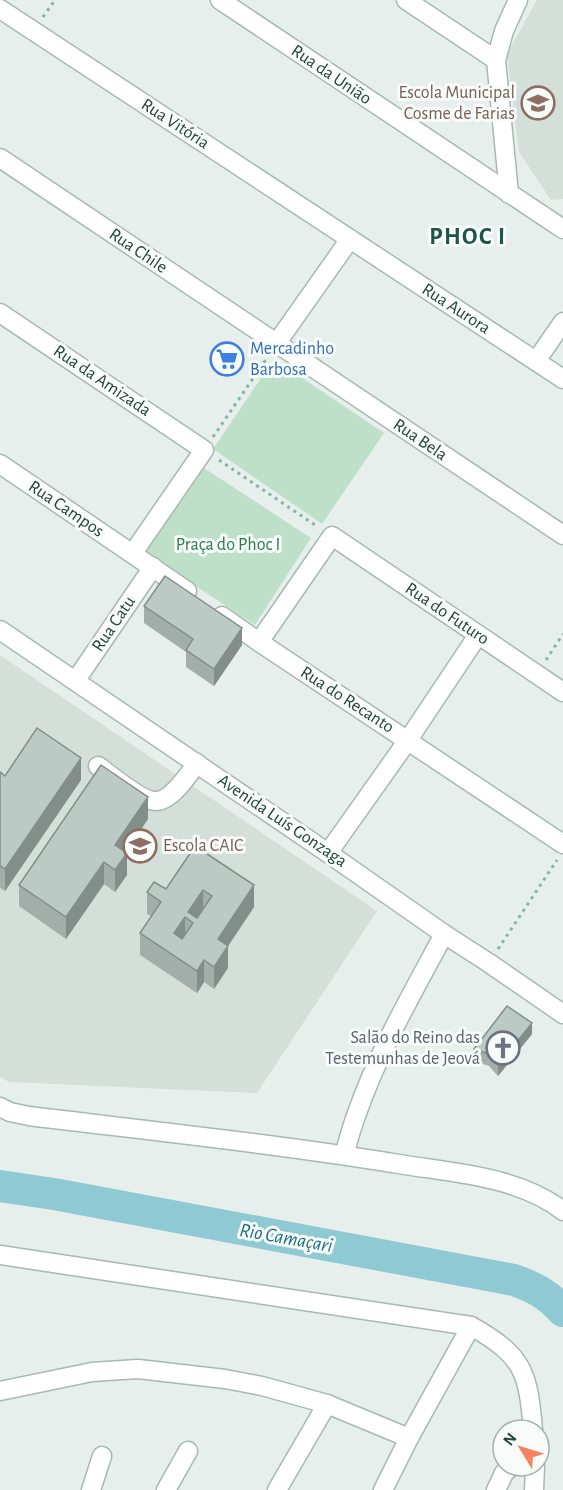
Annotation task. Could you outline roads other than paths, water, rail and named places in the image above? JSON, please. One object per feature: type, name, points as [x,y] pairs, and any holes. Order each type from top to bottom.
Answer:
[{"type":"street","name":"Rua da União","points":[[220,0],[509,194],[562,227]]},
{"type":"street","points":[[406,0],[496,60]]},
{"type":"street","points":[[509,194],[496,60],[504,31],[518,0]]},
{"type":"street","name":"Rua Vitória","points":[[0,9],[350,239]]},
{"type":"street","name":"Rua Chile","points":[[0,158],[276,344]]},
{"type":"street","points":[[276,344],[350,239]]},
{"type":"street","name":"Rua Aurora","points":[[350,239],[563,380]]},
{"type":"street","name":"Rua da Amizada","points":[[0,313],[204,450],[133,554]]},
{"type":"street","points":[[536,361],[563,322]]},
{"type":"street","name":"Rua Bela","points":[[276,344],[563,535]]},
{"type":"street","name":"Rua Campos","points":[[0,465],[133,554]]},
{"type":"street","name":"Rua do Futuro","points":[[259,642],[332,536],[563,692]]},
{"type":"street","name":"Rua do Recanto","points":[[133,554],[259,642],[408,740],[560,852]]},
{"type":"street","name":"Rua Catu","points":[[76,680],[153,567]]},
{"type":"street","name":"Avenida Luís Gonzaga","points":[[0,630],[563,1014]]},
{"type":"street","points":[[328,853],[408,740],[478,635]]},
{"type":"street","points":[[98,766],[144,799],[158,802],[184,780],[196,763]]},
{"type":"street","points":[[344,1155],[355,1117],[371,1077],[392,1031],[444,934]]},
{"type":"street","points":[[0,1107],[10,1112],[29,1116],[344,1155],[496,1180],[529,1191],[563,1210]]},
{"type":"street","points":[[0,1255],[471,1326],[495,1340],[513,1356],[525,1374],[532,1418]]},
{"type":"street","points":[[383,1490],[471,1326]]},
{"type":"street","points":[[0,1391],[92,1372],[138,1369],[243,1382],[327,1404],[409,1438]]},
{"type":"street","points":[[277,1490],[327,1404]]},
{"type":"street","points":[[166,1490],[188,1450]]},
{"type":"street","points":[[91,1490],[102,1456]]},
{"type":"waterway","name":"Rio Camaçari","points":[[0,1186],[54,1194],[514,1280],[541,1292],[563,1311]]},
{"type":"place","name":"Escola Municipal Cosme de Farias","points":[[538,103]]},
{"type":"place","name":"Mercadinho Barbosa","points":[[227,359]]},
{"type":"place","name":"Escola CAIC","points":[[140,846]]},
{"type":"place","name":"Salão do Reino das Testemunhas de Jeová","points":[[503,1048]]},
{"type":"district","name":"PHOC I","points":[[468,237]]},
{"type":"park label","name":"Praça do Phoc I","points":[[228,545]]}]
